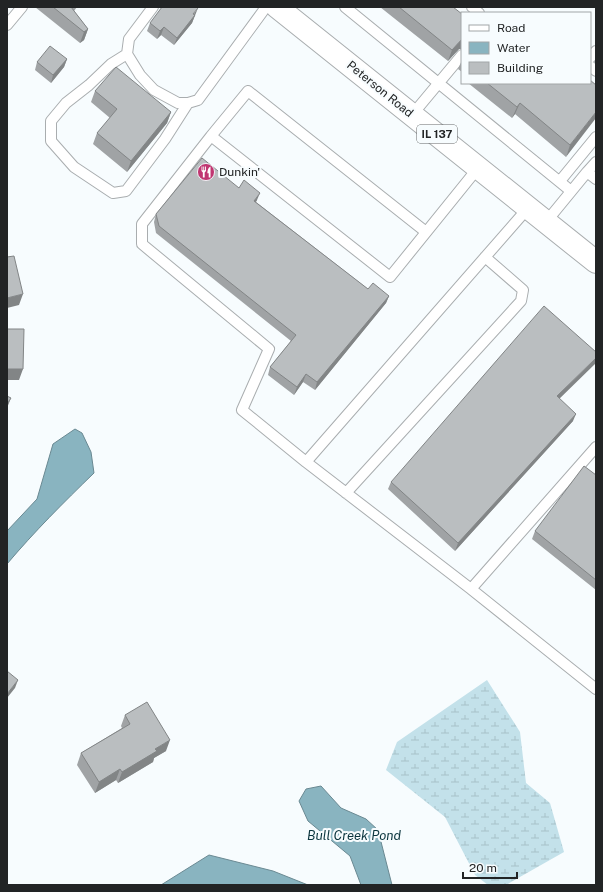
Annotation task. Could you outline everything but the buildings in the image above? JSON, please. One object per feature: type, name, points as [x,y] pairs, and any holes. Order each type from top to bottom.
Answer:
[{"type":"main road","name":"Peterson Road","points":[[286,10],[412,115],[596,262]]},
{"type":"lane","points":[[7,25],[22,7]]},
{"type":"lane","points":[[153,7],[129,39],[127,54],[140,75],[154,90],[178,103],[188,103],[198,100],[266,7]]},
{"type":"lane","points":[[345,7],[438,84],[572,191]]},
{"type":"lane","points":[[127,54],[111,64],[89,85],[66,103],[51,121],[51,141],[74,167],[113,194],[126,191],[165,140],[188,103]]},
{"type":"lane","points":[[412,115],[461,56]]},
{"type":"lane","points":[[426,232],[248,91],[142,224],[142,244],[269,349],[242,410],[346,494],[471,589],[596,689]]},
{"type":"lane","points":[[211,136],[390,277],[478,168]]},
{"type":"lane","points":[[560,181],[596,137]]},
{"type":"lane","points":[[546,222],[596,162]]},
{"type":"lane","points":[[587,172],[596,179]]},
{"type":"lane","points":[[306,462],[528,208]]},
{"type":"lane","points":[[346,494],[521,301],[523,290],[485,257]]},
{"type":"lane","points":[[471,589],[596,446]]},
{"type":"green space","points":[[487,680],[520,732],[526,783],[550,803],[564,852],[506,885],[488,885],[475,875],[445,817],[386,770],[397,742]]},
{"type":"water","points":[[75,429],[82,433],[91,452],[94,473],[49,517],[7,564],[7,531],[37,499],[53,444]]},
{"type":"water","name":"Bull Creek Pond","points":[[321,786],[341,808],[366,819],[378,830],[392,885],[361,885],[350,856],[308,821],[299,801],[306,789]]},
{"type":"water","points":[[209,855],[273,871],[308,885],[161,885]]},
{"type":"place","name":"Dunkin'","points":[[206,172]]}]
